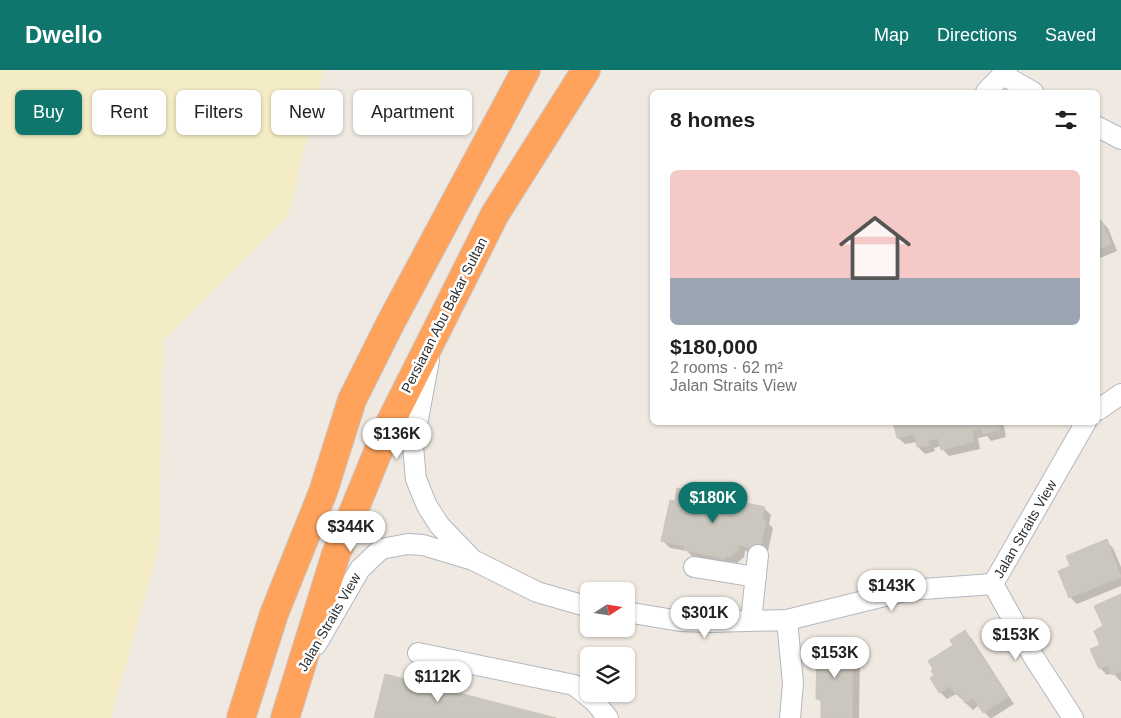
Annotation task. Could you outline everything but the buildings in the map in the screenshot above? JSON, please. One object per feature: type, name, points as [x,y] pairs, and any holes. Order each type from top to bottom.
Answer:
[{"type":"highway","points":[[241,718],[274,614],[323,492],[352,400],[390,324],[526,70]]},
{"type":"highway","name":"Persiaran Abu Bakar Sultan","points":[[285,718],[336,554],[389,425],[496,214],[586,70]]},
{"type":"street","points":[[988,90],[1005,73],[1031,90]]},
{"type":"street","points":[[1100,128],[1121,139]]},
{"type":"street","name":"Jalan Straits View","points":[[434,333],[413,446],[416,479],[428,506],[440,526],[472,560]]},
{"type":"street","points":[[1100,409],[1121,394]]},
{"type":"street","name":"Jalan Straits View","points":[[635,614],[680,621],[787,620],[909,590],[993,584],[1083,425]]},
{"type":"street","name":"Jalan Straits View","points":[[296,679],[360,569],[381,549],[408,544],[423,545],[472,560],[537,592],[580,604]]},
{"type":"street","points":[[751,621],[758,555]]},
{"type":"street","points":[[694,568],[756,577]]},
{"type":"street","points":[[993,584],[1033,656],[1073,718]]},
{"type":"street","points":[[787,620],[793,683],[790,718]]},
{"type":"street","points":[[418,653],[574,685],[595,702],[608,718]]},
{"type":"sand","points":[[0,70],[324,70],[319,90],[271,90],[271,135],[308,135],[288,216],[163,341],[159,547],[111,718],[0,718]]}]
